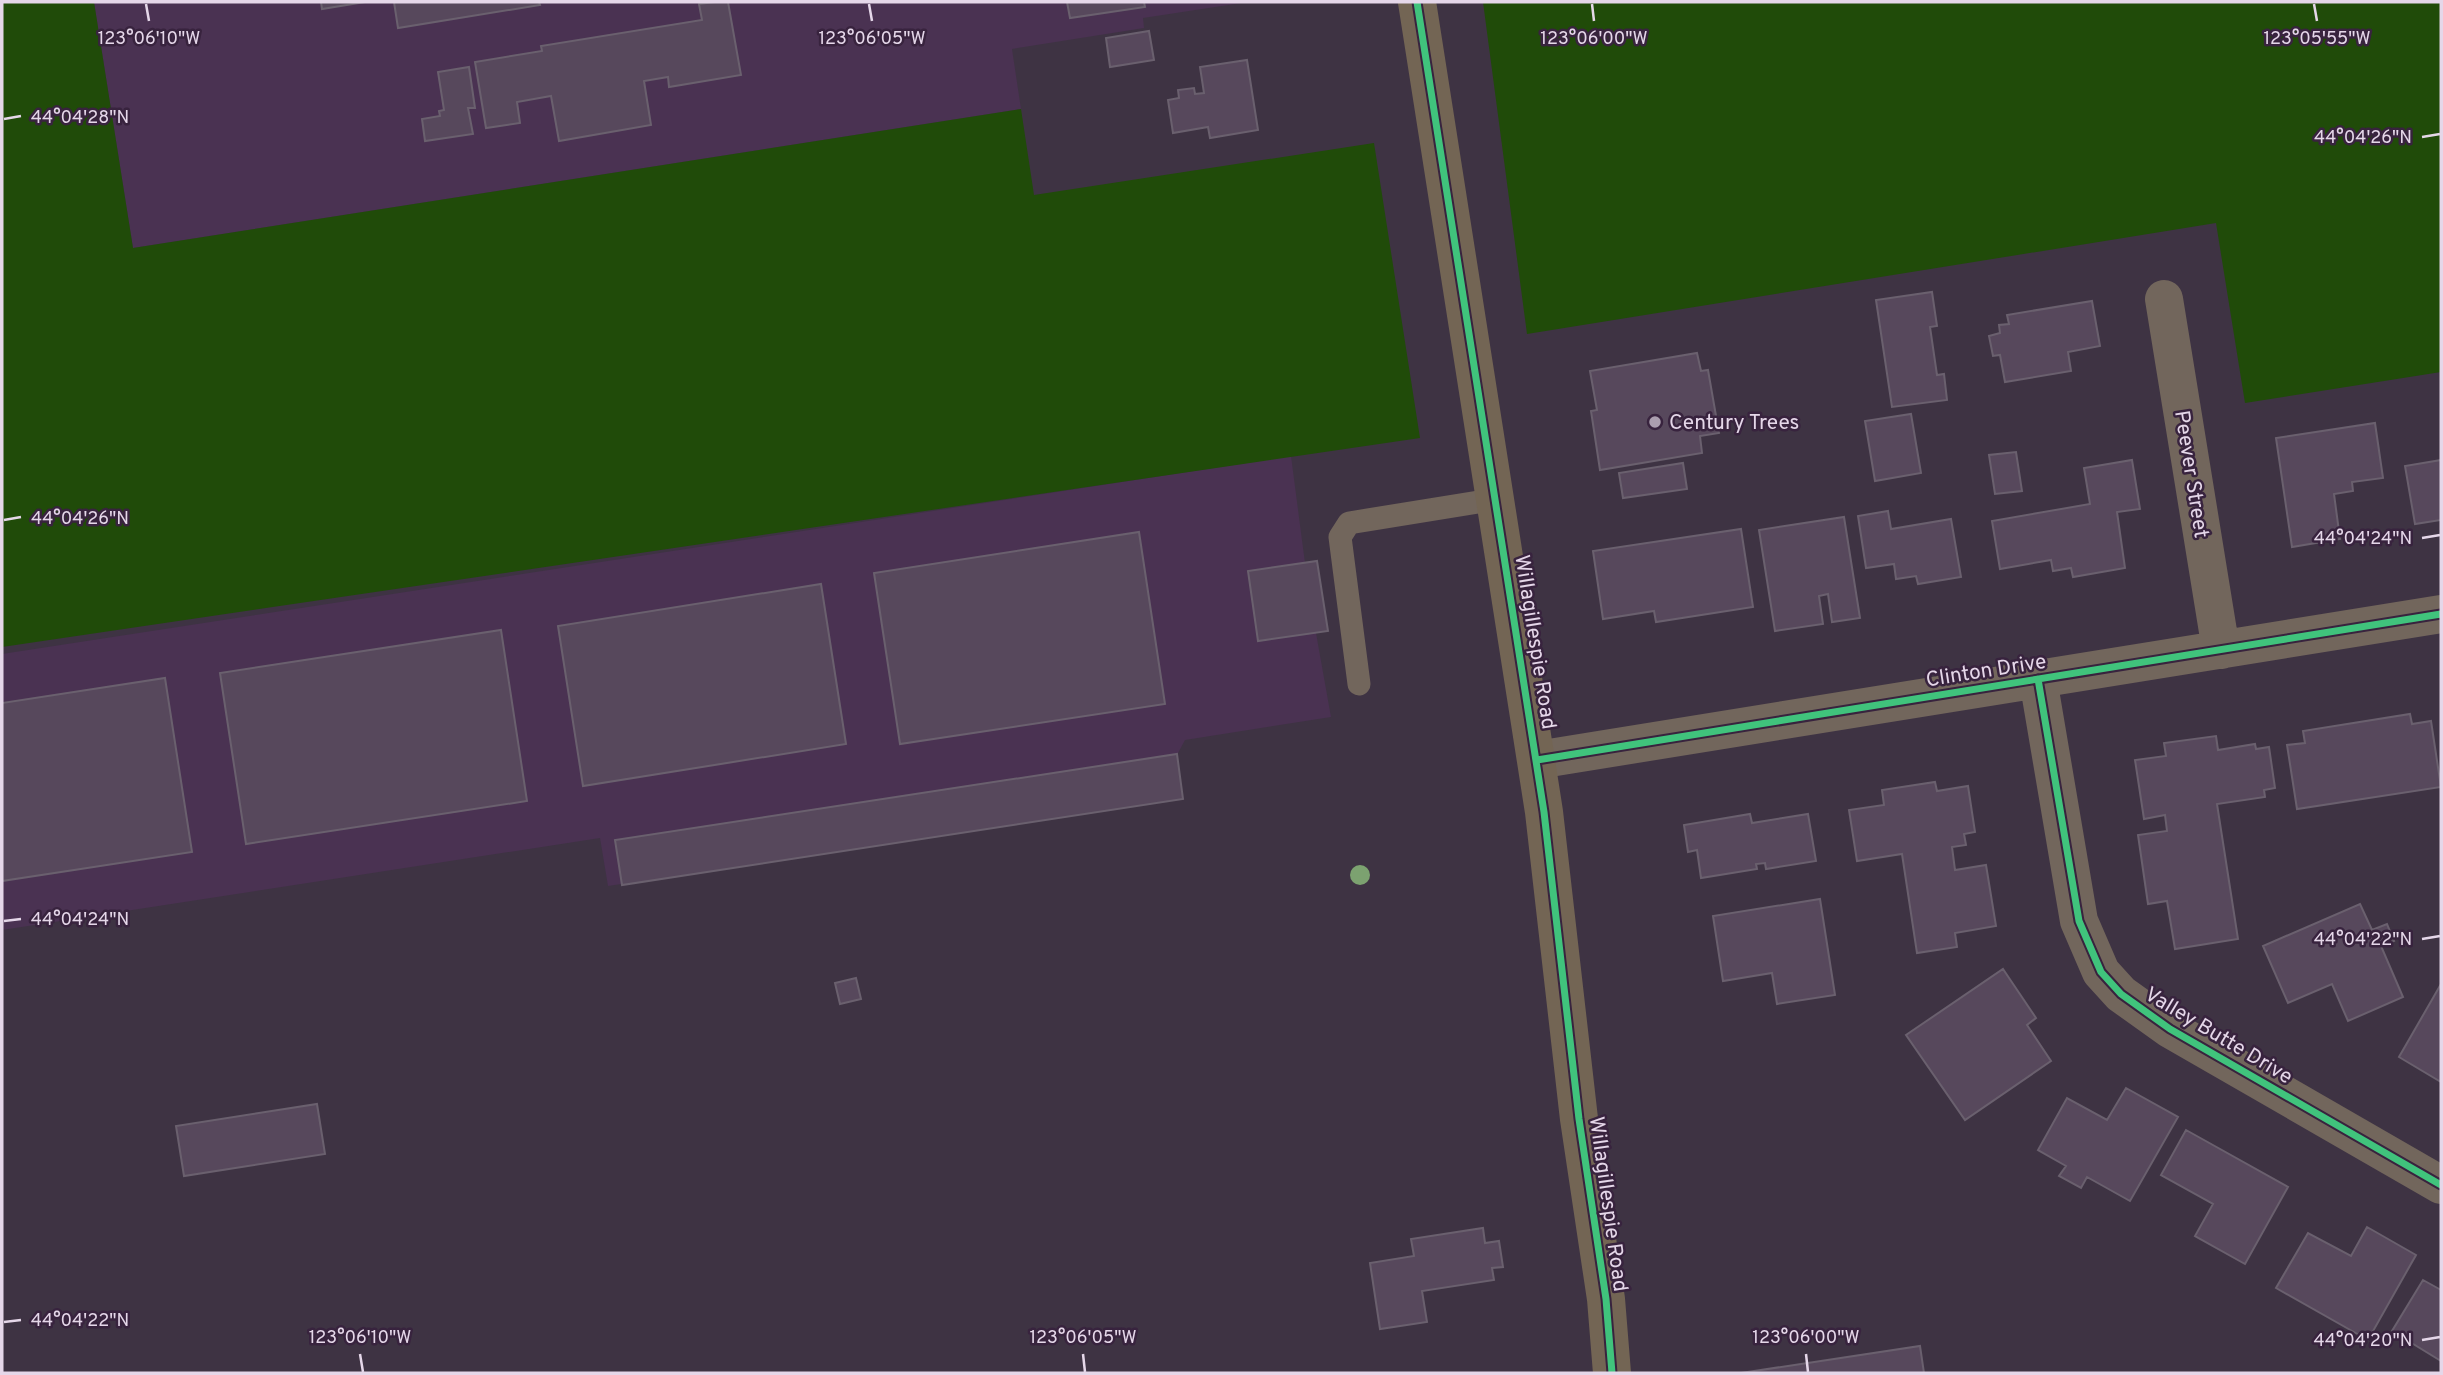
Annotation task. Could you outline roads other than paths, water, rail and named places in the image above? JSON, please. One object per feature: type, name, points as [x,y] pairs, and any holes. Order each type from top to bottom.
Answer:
[{"type":"main road","name":"Willagillespie Road","points":[[1417,2],[1537,760],[1554,884],[1579,1119],[1606,1299],[1612,1373]]},
{"type":"street","name":"Peever Street","points":[[2164,299],[2221,650]]},
{"type":"street","name":"Clinton Drive","points":[[1537,760],[2441,614]]},
{"type":"street","name":"Valley Butte Drive","points":[[2038,679],[2079,921],[2101,972],[2121,994],[2170,1029],[2441,1185]]},
{"type":"lane","points":[[1359,684],[1340,537],[1349,523],[1497,499]]},
{"type":"place","name":"Century Trees","points":[[1655,422]]}]
